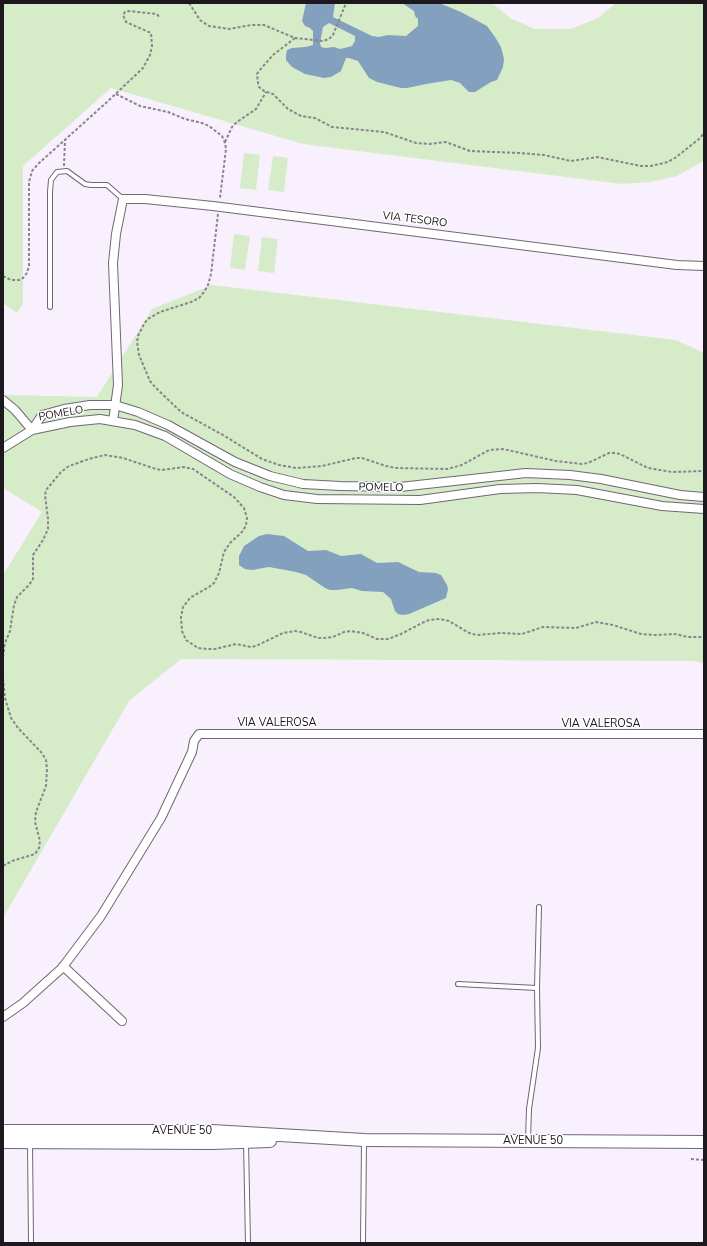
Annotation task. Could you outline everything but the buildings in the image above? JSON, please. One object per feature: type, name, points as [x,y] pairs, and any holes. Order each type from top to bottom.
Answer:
[{"type":"main road","name":"AVENUE 50","points":[[3,1131],[212,1131],[363,1140]]},
{"type":"main road","name":"AVENUE 50","points":[[3,1142],[246,1142],[363,1140],[704,1142]]},
{"type":"street","name":"VIA TESORO","points":[[123,199],[145,199],[219,206],[677,265],[704,266]]},
{"type":"street","points":[[113,421],[118,385],[113,263],[116,234],[123,199]]},
{"type":"street","points":[[3,400],[15,410],[32,430],[3,448]]},
{"type":"street","name":"POMELO","points":[[32,430],[42,415],[64,409],[90,406],[115,406],[138,412],[168,425],[235,462],[270,476],[303,484],[400,487],[526,473],[570,475],[601,479],[680,495],[704,497]]},
{"type":"street","name":"POMELO","points":[[32,430],[85,420],[113,421],[135,425],[165,436],[230,474],[260,487],[284,494],[317,499],[420,500],[500,489],[537,488],[577,490],[662,506],[704,509]]},
{"type":"street","name":"VIA VALEROSA","points":[[3,1017],[23,1003],[63,966],[101,916],[161,818],[192,752],[194,741],[199,734],[704,734]]},
{"type":"street","points":[[63,966],[122,1021]]},
{"type":"lane","points":[[50,307],[50,192],[52,180],[57,172],[67,171],[85,184],[91,186],[107,185],[123,199]]},
{"type":"lane","points":[[528,1141],[529,1109],[538,1048],[538,907]]},
{"type":"lane","points":[[458,984],[537,988]]},
{"type":"lane","points":[[363,1140],[363,1243]]},
{"type":"lane","points":[[30,1142],[31,1243]]},
{"type":"lane","points":[[246,1142],[248,1243]]},
{"type":"path","points":[[189,3],[200,20],[209,26],[230,28],[264,25],[295,38],[311,41],[323,41],[329,39],[333,35],[337,29],[346,3]]},
{"type":"path","points":[[3,276],[11,280],[19,280],[27,273],[29,266],[30,177],[32,171],[143,68],[150,55],[152,46],[151,33],[126,22],[123,15],[129,10],[157,14],[160,18]]},
{"type":"path","points":[[295,38],[273,55],[257,74],[259,86],[266,92],[273,94],[288,109],[295,113],[315,118],[332,127],[384,132],[416,144],[446,142],[470,151],[520,152],[571,161],[597,157],[633,165],[651,166],[659,165],[675,158],[699,139],[704,133]]},
{"type":"path","points":[[266,92],[256,109],[236,122],[232,127],[225,143],[211,274],[208,285],[199,298],[174,309],[160,312],[148,319],[138,336],[138,349],[142,363],[150,380],[155,387],[181,412],[218,432],[262,459],[296,468],[322,466],[362,458],[396,468],[447,469],[462,465],[489,450],[503,449],[556,461],[582,464],[588,463],[604,455],[615,453],[648,468],[672,472],[704,471]]},
{"type":"path","points":[[116,94],[140,106],[168,112],[185,119],[202,123],[222,136],[225,143]]},
{"type":"path","points":[[64,171],[65,139]]},
{"type":"path","points":[[3,657],[5,643],[10,631],[14,605],[18,597],[33,579],[33,555],[48,529],[46,490],[61,472],[69,466],[105,455],[124,458],[162,470],[184,467],[193,469],[234,497],[244,508],[248,518],[246,525],[243,531],[230,543],[224,552],[219,573],[214,583],[190,598],[183,607],[181,617],[182,631],[186,640],[198,648],[211,649],[236,644],[251,647],[283,633],[294,631],[323,638],[333,637],[344,632],[352,631],[363,633],[377,639],[388,640],[424,622],[440,619],[448,621],[469,633],[477,635],[501,633],[522,634],[543,627],[576,628],[596,622],[613,625],[641,634],[675,634],[688,637],[704,637]]},
{"type":"path","points":[[3,678],[5,698],[11,718],[18,728],[41,752],[46,760],[47,775],[46,786],[35,825],[40,841],[39,848],[35,854],[12,861],[3,866]]},
{"type":"path","points":[[691,1159],[704,1160]]},
{"type":"green space","points":[[3,3],[492,3],[510,18],[535,29],[571,29],[598,18],[616,3],[704,3],[704,161],[677,176],[650,182],[622,184],[303,144],[111,88],[23,166],[23,304],[17,313],[3,303]]},
{"type":"green space","points":[[244,153],[260,155],[256,190],[240,188]]},
{"type":"green space","points":[[273,156],[288,158],[284,192],[268,190]]},
{"type":"green space","points":[[234,234],[250,236],[245,270],[230,268]]},
{"type":"green space","points":[[262,237],[278,239],[274,273],[258,271]]},
{"type":"green space","points":[[212,285],[676,340],[704,353],[704,663],[693,661],[181,659],[129,701],[3,918],[3,575],[42,512],[3,488],[3,401],[7,395],[97,397],[152,309]]},
{"type":"water","points":[[306,3],[335,3],[333,17],[372,36],[406,36],[418,26],[418,19],[415,16],[414,11],[403,3],[439,3],[461,12],[487,26],[501,47],[504,59],[503,67],[497,80],[475,92],[469,92],[460,83],[451,80],[407,88],[377,82],[369,78],[358,61],[349,58],[346,58],[341,71],[331,77],[324,78],[305,74],[292,67],[286,60],[287,50],[313,45],[313,31],[305,26],[302,21]],"holes":[[[329,23],[355,36],[355,41],[352,46],[340,49],[334,47],[321,47],[320,43],[323,27]]]},
{"type":"water","points":[[267,534],[284,536],[308,551],[326,550],[341,556],[361,554],[377,563],[398,562],[419,572],[436,573],[441,575],[447,585],[448,589],[446,598],[409,614],[403,615],[398,614],[395,611],[391,599],[383,592],[362,591],[352,588],[330,590],[306,575],[296,572],[269,567],[252,570],[245,569],[239,565],[239,556],[244,546],[259,536]]}]
